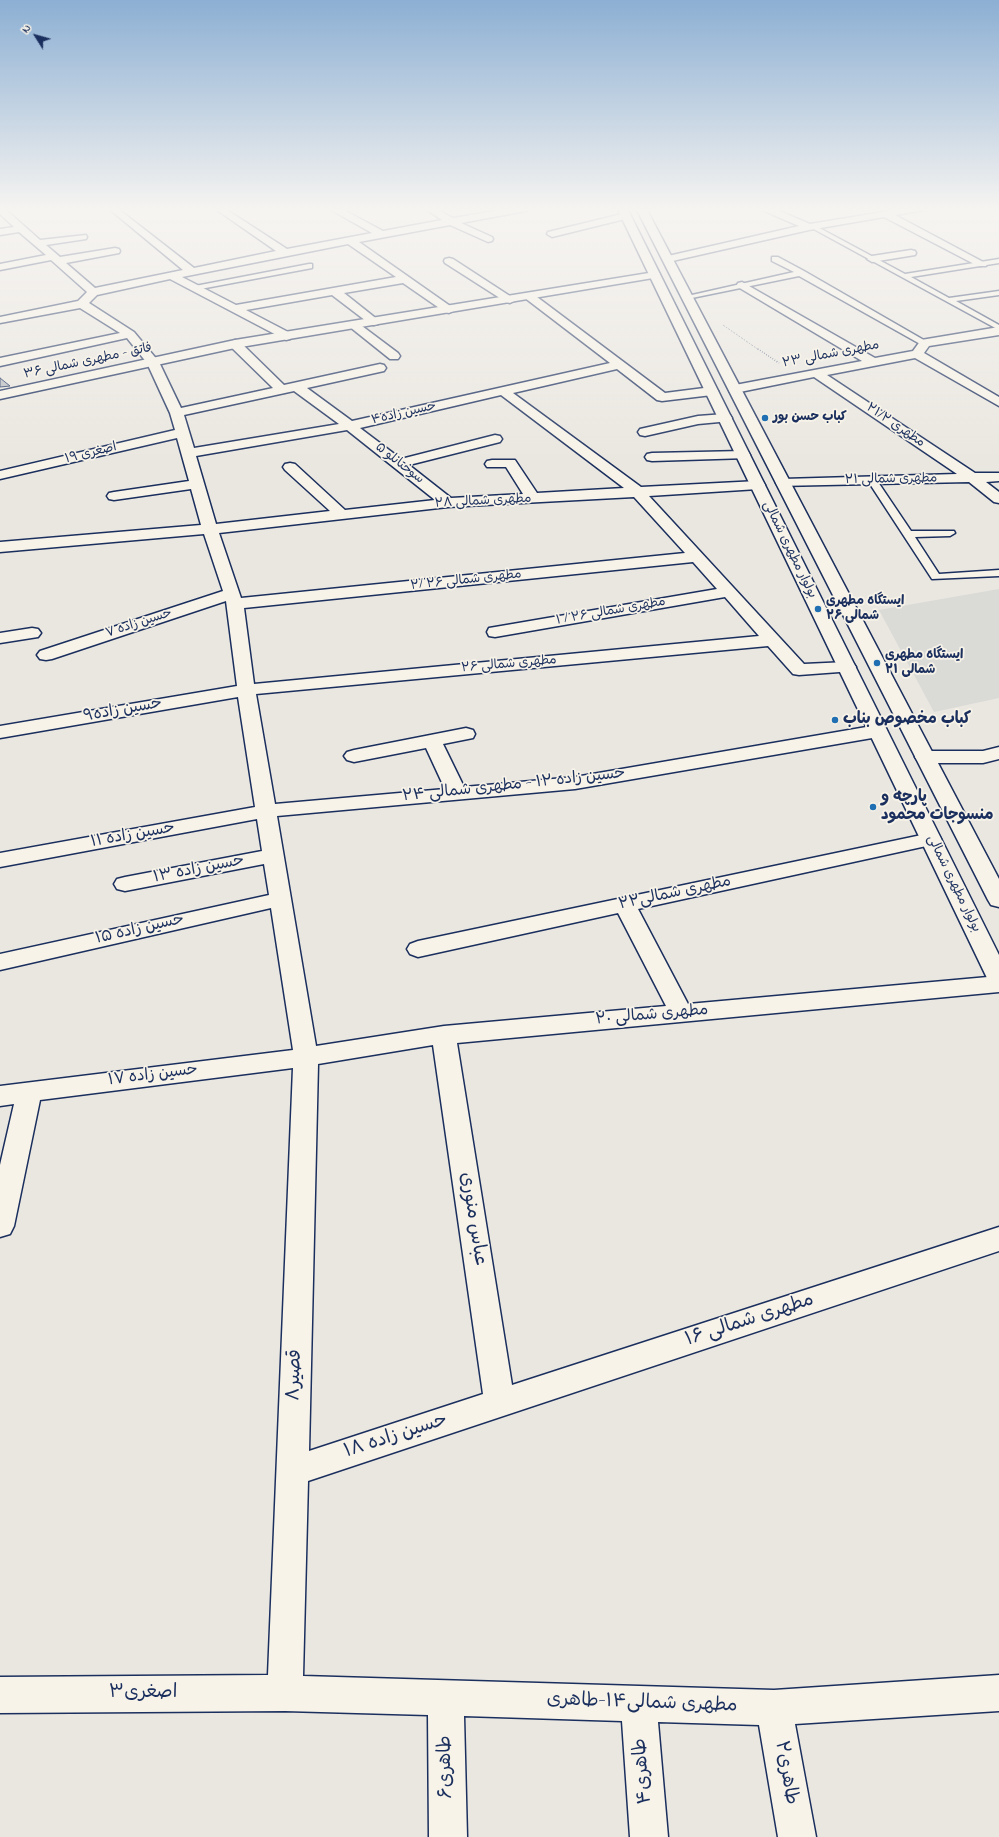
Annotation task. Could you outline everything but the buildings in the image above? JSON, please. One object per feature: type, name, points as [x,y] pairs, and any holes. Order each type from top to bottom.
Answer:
[{"type":"street","points":[[0,320],[82,304],[91,294]]},
{"type":"street","points":[[206,294],[286,336]]},
{"type":"street","points":[[234,308],[318,294]]},
{"type":"street","points":[[338,294],[374,322]]},
{"type":"street","points":[[426,294],[449,310]]},
{"type":"street","points":[[500,294],[510,300]]},
{"type":"street","name":"فاتق - مطهری شمالی ۳۶","points":[[0,395],[235,344],[543,294]]},
{"type":"street","name":"بولوار مطهری شمالی","points":[[664,294],[999,978]]},
{"type":"street","name":"بولوار مطهری شمالی","points":[[686,294],[999,900]]},
{"type":"street","points":[[757,294],[873,362]]},
{"type":"street","points":[[529,296],[617,365],[662,396],[712,391]]},
{"type":"street","name":"قصیر۸","points":[[82,304],[130,334],[153,362],[177,413],[210,529],[233,599],[246,690],[267,811],[306,1057],[285,1693]]},
{"type":"street","points":[[354,325],[394,356]]},
{"type":"street","points":[[681,329],[704,328]]},
{"type":"street","points":[[999,330],[926,343],[917,354],[999,402]]},
{"type":"street","points":[[0,362],[130,334]]},
{"type":"street","points":[[235,344],[282,390]]},
{"type":"street","name":"مطهری شمالی ۲۳","points":[[735,389],[917,354]]},
{"type":"street","name":"حسین زاده۴","points":[[188,453],[350,426],[617,365]]},
{"type":"street","points":[[177,413],[380,368]]},
{"type":"street","name":"مطهری ۲۱/۲","points":[[816,374],[974,479],[999,499]]},
{"type":"street","name":"سوختانلو ۵","points":[[297,387],[350,426],[448,503]]},
{"type":"street","points":[[503,391],[639,493],[798,670],[847,667]]},
{"type":"street","points":[[645,432],[698,420],[725,418]]},
{"type":"street","name":"اصغری ۱۹","points":[[0,475],[182,433]]},
{"type":"street","points":[[398,464],[495,439]]},
{"type":"street","points":[[652,457],[743,454]]},
{"type":"street","points":[[492,464],[510,463],[533,498]]},
{"type":"street","points":[[290,467],[341,514]]},
{"type":"street","name":"مطهری شمالی ۲۱","points":[[783,482],[974,479],[999,477]]},
{"type":"street","points":[[114,496],[197,484]]},
{"type":"street","name":"مطهری شمالی ۲۸","points":[[0,547],[210,529],[448,503],[758,485]]},
{"type":"street","name":"مطهری شمالی ۲۶ /۲","points":[[233,599],[697,557]]},
{"type":"street","name":"مطهری شمالی ۲۶ / ۱","points":[[495,632],[728,592]]},
{"type":"street","name":"حسین زاده ۷","points":[[46,655],[233,599]]},
{"type":"street","points":[[0,638],[32,633]]},
{"type":"street","name":"مطهری شمالی ۲۶","points":[[246,690],[772,640]]},
{"type":"street","name":"حسین زاده۹","points":[[0,732],[246,690]]},
{"type":"street","name":"حسین زاده ۱۲ - مطهری شمالی ۲۴","points":[[267,811],[575,783],[878,731]]},
{"type":"street","points":[[354,756],[466,734]]},
{"type":"street","points":[[432,741],[457,794]]},
{"type":"street","points":[[925,757],[991,756],[999,772]]},
{"type":"street","name":"حسین زاده ۱۱","points":[[0,860],[267,811]]},
{"type":"street","name":"مطهری شمالی۲۲","points":[[418,949],[931,839]]},
{"type":"street","name":"حسین زاده ۱۳","points":[[125,884],[274,855]]},
{"type":"street","name":"حسین زاده ۱۵","points":[[0,962],[280,899]]},
{"type":"street","points":[[625,904],[681,1013]]},
{"type":"street","name":"مطهری شمالی ۲۰","points":[[306,1057],[444,1035],[999,984]]},
{"type":"street","name":"عباس منوری","points":[[444,1035],[500,1403]]},
{"type":"street","name":"حسین زاده ۱۷","points":[[0,1096],[306,1057]]},
{"type":"street","points":[[0,1226],[29,1092]]},
{"type":"street","name":"مطهری شمالی ۱۶","points":[[500,1403],[999,1240]]},
{"type":"street","name":"حسین زاده ۱۸","points":[[293,1471],[500,1403]]},
{"type":"street","name":"اصغری۳","points":[[0,1695],[285,1693]]},
{"type":"street","name":"مطهری شمالی۱۴-طاهری","points":[[285,1693],[774,1708],[999,1693]]},
{"type":"street","name":"طاهری۶","points":[[446,1698],[448,1837]]},
{"type":"street","name":"طاهری۴","points":[[639,1704],[650,1837]]},
{"type":"street","name":"طاهری۲","points":[[774,1708],[797,1837]]},
{"type":"lane","points":[[689,300],[711,294]]},
{"type":"lane","points":[[838,294],[926,343]]},
{"type":"lane","points":[[936,294],[999,330]]},
{"type":"lane","points":[[948,300],[994,294]]},
{"type":"lane","points":[[873,481],[936,576],[999,573]]},
{"type":"lane","points":[[908,534],[950,533]]},
{"type":"path","points":[[689,300],[799,377]]},
{"type":"shaded area","points":[[999,589],[999,698],[934,712],[879,610]]},
{"type":"place","name":"كباب حسن بور","points":[[765,418]]},
{"type":"place","name":"ایستگاه مطهری شمالی ۲۶","points":[[818,609]]},
{"type":"place","name":"ایستگاه مطهری شمالی ۲۱","points":[[877,663]]},
{"type":"place","name":"كباب مخصوص بناب","points":[[835,720]]},
{"type":"place","name":"پارچه و منسوجات محمود","points":[[873,807]]}]
